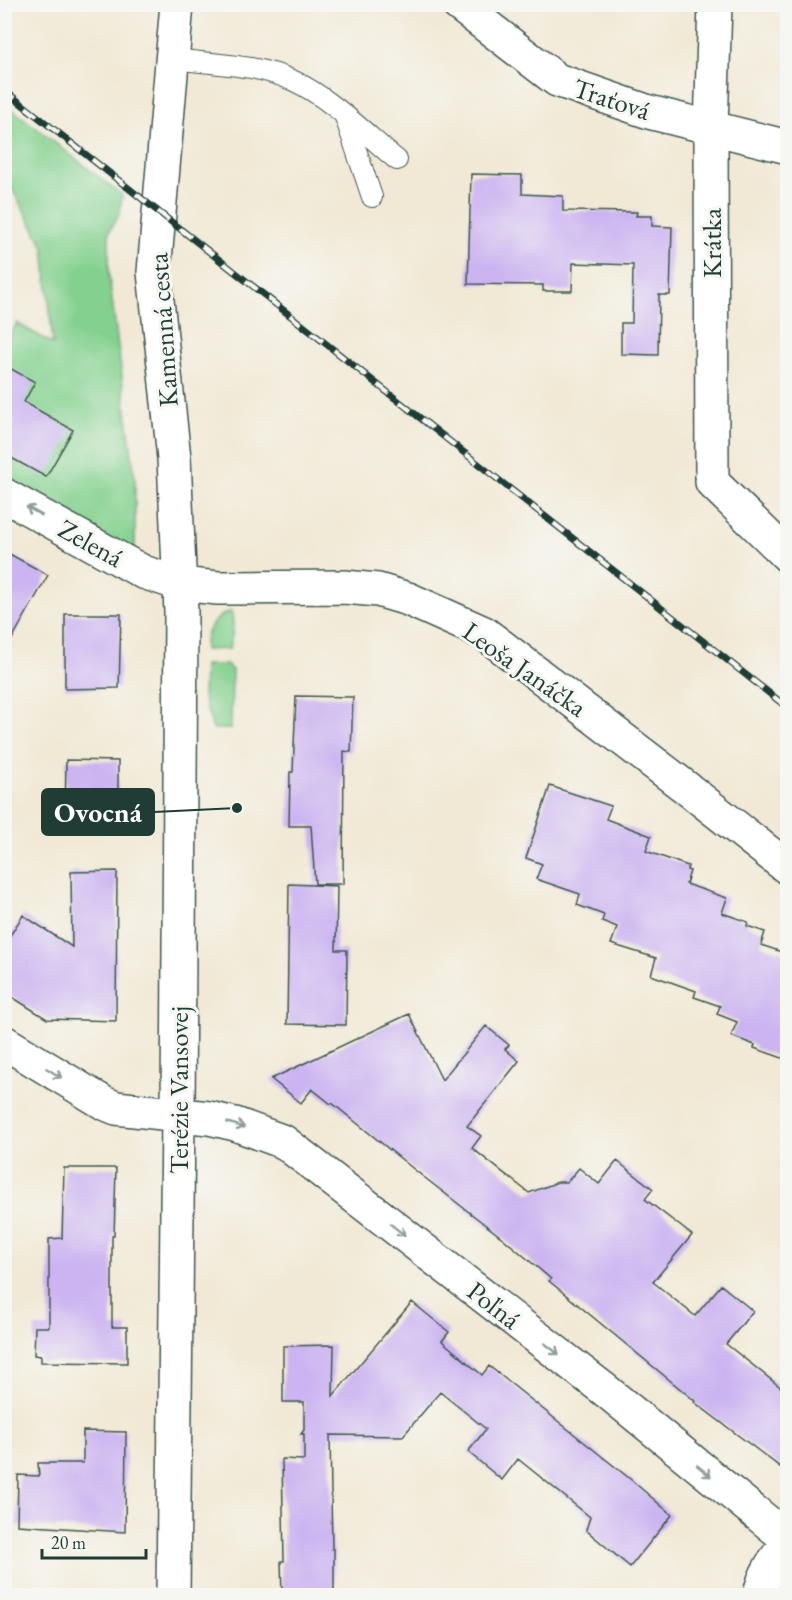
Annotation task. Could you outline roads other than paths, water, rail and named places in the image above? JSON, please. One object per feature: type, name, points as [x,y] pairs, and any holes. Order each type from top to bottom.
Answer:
[{"type":"street","name":"Kamenná cesta","points":[[177,4],[154,273],[174,458],[180,584]]},
{"type":"street","name":"Traťová","points":[[458,4],[557,80],[650,112],[788,147]]},
{"type":"street","name":"Krátka","points":[[715,4],[711,128],[712,482],[788,556]]},
{"type":"street","name":"Zelená","points":[[4,495],[143,572],[180,584]]},
{"type":"street","name":"Leoša Janáčka","points":[[180,584],[218,588],[378,590],[408,599],[484,633],[788,868]]},
{"type":"street","name":"Terézie Vansovej","points":[[173,1596],[180,584]]},
{"type":"street","name":"Poľná","points":[[4,1042],[116,1108],[209,1118],[235,1124],[284,1142],[595,1383],[788,1541]]},
{"type":"street","points":[[760,1596],[762,1585],[774,1560],[788,1541]]},
{"type":"lane","points":[[172,59],[259,70],[295,81],[327,101],[397,159]]},
{"type":"lane","points":[[345,117],[372,197]]},
{"type":"railway","points":[[4,90],[788,708]]},
{"type":"place","name":"Ovocná","points":[[237,808]]}]
